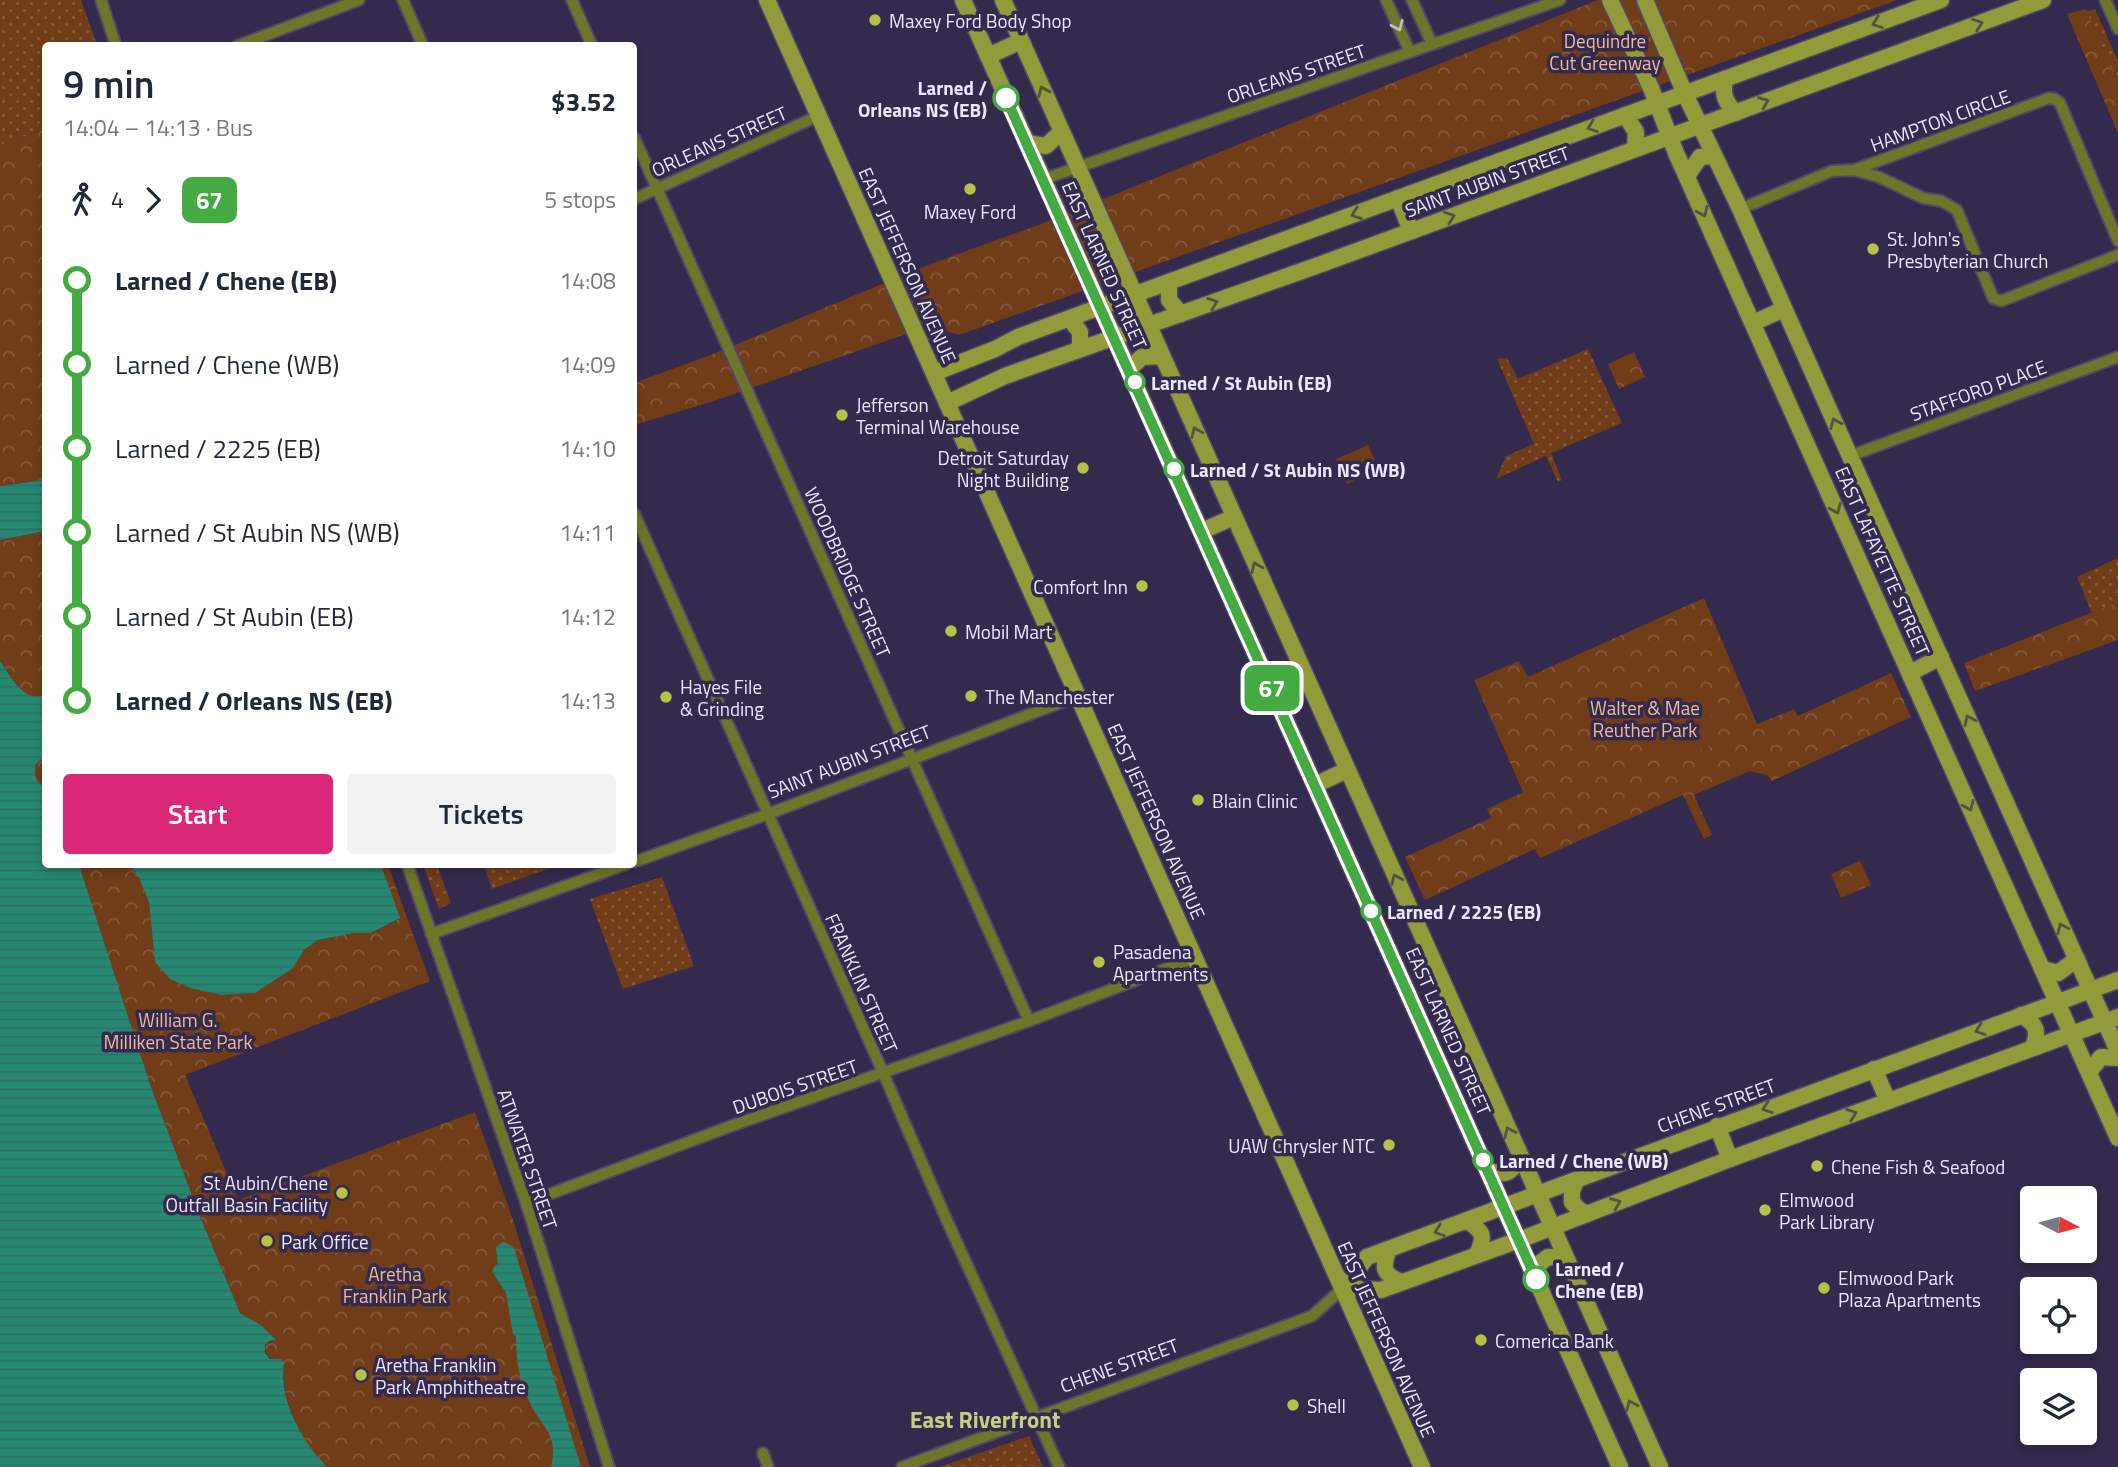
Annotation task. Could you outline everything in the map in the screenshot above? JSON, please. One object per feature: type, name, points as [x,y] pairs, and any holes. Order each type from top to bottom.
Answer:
[{"type":"street","points":[[101,0],[115,42]]},
{"type":"street","points":[[248,42],[359,0]]},
{"type":"street","points":[[403,0],[422,42]]},
{"type":"street","points":[[572,0],[590,42]]},
{"type":"street","name":"EAST JEFFERSON AVENUE","points":[[766,0],[1422,1467]]},
{"type":"street","name":"EAST LARNED STREET","points":[[963,0],[1620,1467]]},
{"type":"street","name":"EAST LARNED STREET","points":[[1003,0],[1660,1467]]},
{"type":"street","points":[[1386,0],[1410,52]]},
{"type":"street","points":[[1412,0],[1432,44]]},
{"type":"street","name":"ORLEANS STREET","points":[[1044,179],[1560,0]]},
{"type":"street","name":"EAST LAFAYETTE STREET","points":[[1610,0],[2118,1138]]},
{"type":"street","name":"SAINT AUBIN STREET","points":[[934,373],[1018,337],[1941,0]]},
{"type":"street","name":"SAINT AUBIN STREET","points":[[947,403],[995,381],[1080,349],[1670,138],[2043,0]]},
{"type":"street","points":[[2105,0],[2118,29]]},
{"type":"street","name":"EAST LAFAYETTE STREET","points":[[1647,3],[1685,94],[1740,209],[2090,990],[2111,1020],[2118,1051]]},
{"type":"street","points":[[988,56],[1021,41]]},
{"type":"street","points":[[1725,79],[1724,97],[1736,113]]},
{"type":"street","name":"HAMPTON CIRCLE","points":[[1854,170],[2049,98],[2056,99],[2118,241]]},
{"type":"street","name":"ORLEANS STREET","points":[[637,198],[818,116]]},
{"type":"street","points":[[1625,116],[1636,132],[1635,149]]},
{"type":"street","points":[[1027,143],[1046,146],[1062,132]]},
{"type":"street","name":"WOODBRIDGE STREET","points":[[637,144],[1029,1021]]},
{"type":"street","points":[[1687,176],[1700,158],[1714,156]]},
{"type":"street","points":[[1740,209],[1832,171],[1854,170]]},
{"type":"street","name":"HAMPTON CIRCLE","points":[[1854,170],[1879,177],[1923,198],[1941,201],[1957,210],[1996,301],[2118,255]]},
{"type":"street","points":[[1398,198],[1411,231]]},
{"type":"street","points":[[1168,282],[1169,300],[1181,314]]},
{"type":"street","points":[[1753,323],[1784,309]]},
{"type":"street","points":[[1070,318],[1080,332],[1080,349]]},
{"type":"street","points":[[982,353],[984,369],[995,381]]},
{"type":"street","points":[[1129,369],[1142,358],[1162,356]]},
{"type":"street","name":"STAFFORD PLACE","points":[[1850,456],[2118,357]]},
{"type":"street","points":[[1202,531],[1234,517]]},
{"type":"street","name":"FRANKLIN STREET","points":[[637,520],[884,1073],[948,1223],[1059,1467]]},
{"type":"street","points":[[1910,673],[1941,657]]},
{"type":"street","name":"SAINT AUBIN STREET","points":[[637,861],[1078,696]]},
{"type":"street","points":[[1315,785],[1347,770]]},
{"type":"street","name":"ATWATER STREET","points":[[408,868],[526,1203],[609,1467]]},
{"type":"street","points":[[431,934],[616,868]]},
{"type":"street","name":"DUBOIS STREET","points":[[526,1203],[731,1126],[1029,1021],[1194,958]]},
{"type":"street","points":[[2042,969],[2059,973],[2077,959]]},
{"type":"street","name":"CHENE STREET","points":[[901,1467],[1312,1316],[1343,1288],[1364,1259],[1717,1126],[2118,980]]},
{"type":"street","points":[[2021,1015],[2032,1022],[2036,1031],[2033,1048]]},
{"type":"street","points":[[1343,1288],[1381,1290],[2111,1020]]},
{"type":"street","points":[[2089,1072],[2101,1057],[2118,1058]]},
{"type":"street","points":[[1874,1069],[1888,1101]]},
{"type":"street","points":[[1717,1126],[1730,1159]]},
{"type":"street","points":[[1488,1170],[1499,1174],[1508,1173],[1520,1156]]},
{"type":"street","points":[[1576,1181],[1572,1202],[1587,1214]]},
{"type":"street","points":[[1466,1221],[1483,1234],[1477,1254]]},
{"type":"street","points":[[1389,1249],[1384,1261],[1385,1270],[1391,1278],[1401,1283]]},
{"type":"street","points":[[1532,1269],[1548,1257],[1565,1258]]},
{"type":"street","points":[[763,1453],[768,1467]]},
{"type":"green space","points":[[0,0],[81,0],[96,42],[42,42],[42,130],[0,145]]},
{"type":"green space","name":"Dequindre Cut Greenway","points":[[1598,0],[1897,0],[959,335],[929,326],[714,401],[637,424],[637,382],[713,354],[928,265],[1041,224]]},
{"type":"green space","points":[[2086,9],[2118,83],[2118,133],[2067,14]]},
{"type":"green space","points":[[2095,9],[2118,61],[2118,99],[2083,12]]},
{"type":"green space","points":[[42,130],[42,480],[0,486],[0,145]]},
{"type":"green space","points":[[1588,349],[1622,423],[1551,453],[1562,480],[1558,482],[1546,456],[1496,479],[1506,456],[1534,444],[1497,359],[1507,358],[1518,379]]},
{"type":"green space","points":[[1634,352],[1645,377],[1619,389],[1608,364]]},
{"type":"green space","points":[[1368,445],[1379,470],[1347,484],[1336,459]]},
{"type":"green space","points":[[42,532],[42,696],[38,698],[26,694],[0,661],[0,540]]},
{"type":"green space","points":[[2118,558],[2118,620],[2095,621],[2077,577]]},
{"type":"green space","name":"Walter & Mae Reuther Park","points":[[1704,598],[1757,724],[1794,709],[1798,716],[1891,673],[1911,717],[1772,781],[1767,775],[1750,771],[1694,795],[1712,835],[1704,839],[1683,795],[1540,858],[1535,849],[1425,900],[1405,857],[1491,818],[1487,809],[1523,792],[1474,680],[1519,661],[1528,677]]},
{"type":"green space","points":[[2118,602],[2118,640],[1975,691],[1964,663]]},
{"type":"green space","points":[[1701,690],[1721,742],[1670,762],[1649,710]]},
{"type":"green space","points":[[42,759],[42,785],[35,775],[36,764]]},
{"type":"green space","points":[[1860,861],[1871,885],[1841,898],[1831,874]]},
{"type":"green space","name":"Aretha Franklin Park","points":[[80,868],[132,868],[149,902],[155,962],[221,995],[255,993],[293,968],[304,950],[318,940],[354,933],[371,933],[399,919],[382,868],[389,868],[430,981],[185,1075],[238,1200],[475,1112],[514,1223],[590,1467],[326,1467],[312,1451],[290,1409],[285,1387],[284,1363],[266,1353],[265,1345],[275,1340],[261,1325],[240,1313],[151,1087]]},
{"type":"green space","points":[[424,868],[438,868],[451,903],[439,909]]},
{"type":"green space","points":[[484,868],[551,868],[492,889]]},
{"type":"green space","points":[[662,877],[694,966],[623,989],[590,899]]},
{"type":"green space","points":[[1029,1436],[1043,1467],[939,1467]]},
{"type":"shaded area","points":[[42,480],[42,532],[0,540],[0,486]]},
{"type":"shaded area","points":[[0,661],[24,692],[42,695],[42,759],[36,764],[35,775],[42,785],[42,868],[80,868],[151,1087],[199,1214],[240,1313],[261,1325],[276,1340],[265,1345],[265,1353],[270,1359],[281,1359],[284,1363],[284,1387],[294,1420],[326,1467],[0,1467]]},
{"type":"shaded area","points":[[132,868],[382,868],[400,918],[371,933],[354,933],[318,940],[304,950],[293,968],[255,993],[221,995],[191,988],[170,979],[155,962],[149,902]]},
{"type":"shaded area","points":[[503,1242],[514,1248],[581,1467],[551,1467],[551,1439],[523,1385],[506,1293],[492,1271],[498,1264],[496,1247]]},
{"type":"bus line","name":"67","points":[[1006,98],[1536,1279]]},
{"type":"place","name":"Maxey Ford Body Shop","points":[[875,20]]},
{"type":"place","name":"Larned / Orleans NS (EB)","points":[[1006,98]]},
{"type":"place","name":"Maxey Ford","points":[[970,189]]},
{"type":"place","name":"St. John's Presbyterian Church","points":[[1873,249]]},
{"type":"place","name":"Larned / St Aubin (EB)","points":[[1135,382]]},
{"type":"place","name":"Jefferson Terminal Warehouse","points":[[842,415]]},
{"type":"place","name":"Detroit Saturday Night Building","points":[[1083,468]]},
{"type":"place","name":"Larned / St Aubin NS (WB)","points":[[1174,469]]},
{"type":"place","name":"Comfort Inn","points":[[1142,586]]},
{"type":"place","name":"Mobil Mart","points":[[951,631]]},
{"type":"place","name":"The Manchester","points":[[971,696]]},
{"type":"place","name":"Hayes File & Grinding","points":[[666,697]]},
{"type":"place","name":"Blain Clinic","points":[[1198,800]]},
{"type":"place","name":"Larned / 2225 (EB)","points":[[1371,911]]},
{"type":"place","name":"Pasadena Apartments","points":[[1099,962]]},
{"type":"place","name":"UAW Chrysler NTC","points":[[1389,1145]]},
{"type":"place","name":"Larned / Chene (WB)","points":[[1483,1160]]},
{"type":"place","name":"Chene Fish & Seafood","points":[[1817,1166]]},
{"type":"place","name":"St Aubin/Chene Outfall Basin Facility","points":[[342,1193]]},
{"type":"place","name":"Elmwood Park Library","points":[[1765,1210]]},
{"type":"place","name":"Park Office","points":[[267,1241]]},
{"type":"place","name":"Larned / Chene (EB)","points":[[1536,1279]]},
{"type":"place","name":"Elmwood Park Plaza Apartments","points":[[1824,1288]]},
{"type":"place","name":"Comerica Bank","points":[[1481,1340]]},
{"type":"place","name":"Aretha Franklin Park Amphitheatre","points":[[361,1375]]},
{"type":"place","name":"Shell","points":[[1293,1405]]},
{"type":"district","name":"East Riverfront","points":[[985,1419]]},
{"type":"park label","name":"William G. Milliken State Park","points":[[178,1030]]}]
